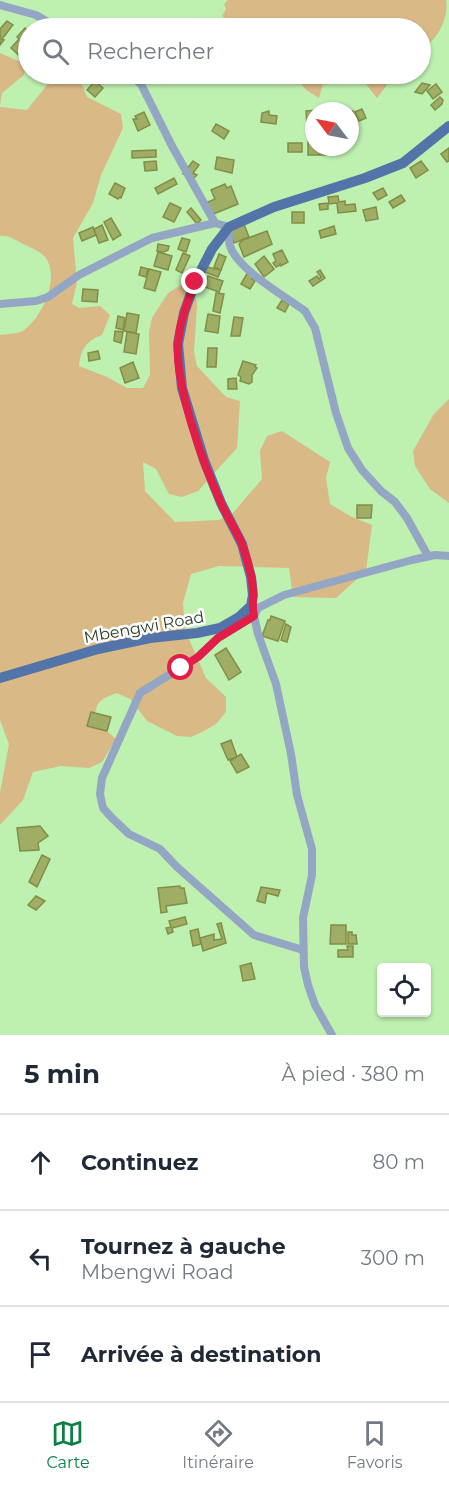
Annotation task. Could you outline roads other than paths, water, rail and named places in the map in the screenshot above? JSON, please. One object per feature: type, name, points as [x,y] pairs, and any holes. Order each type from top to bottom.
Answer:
[{"type":"main road","points":[[253,611],[251,577],[242,543],[221,503],[204,460],[182,388],[178,344],[184,313],[195,282],[212,249],[229,226],[274,207],[365,178],[403,163],[449,126]]},
{"type":"main road","name":"Mbengwi Road","points":[[0,678],[98,649],[150,638],[220,628],[253,611]]},
{"type":"street","points":[[0,5],[41,18]]},
{"type":"street","points":[[141,84],[215,223]]},
{"type":"street","points":[[0,304],[36,301],[48,297],[79,275],[152,238],[215,223],[229,226],[230,245],[238,259],[258,277],[305,311],[310,318],[315,328],[336,412],[348,448],[362,470],[381,491],[395,502],[407,518],[428,556]]},
{"type":"street","points":[[303,950],[254,935],[177,867],[160,849],[129,834],[103,808],[100,794],[102,778],[140,693],[198,657],[253,611],[284,595],[428,556],[449,556]]},
{"type":"street","points":[[253,611],[258,634],[276,684],[297,795],[312,849],[312,875],[303,918],[303,950],[308,985],[315,1005],[332,1035]]}]
